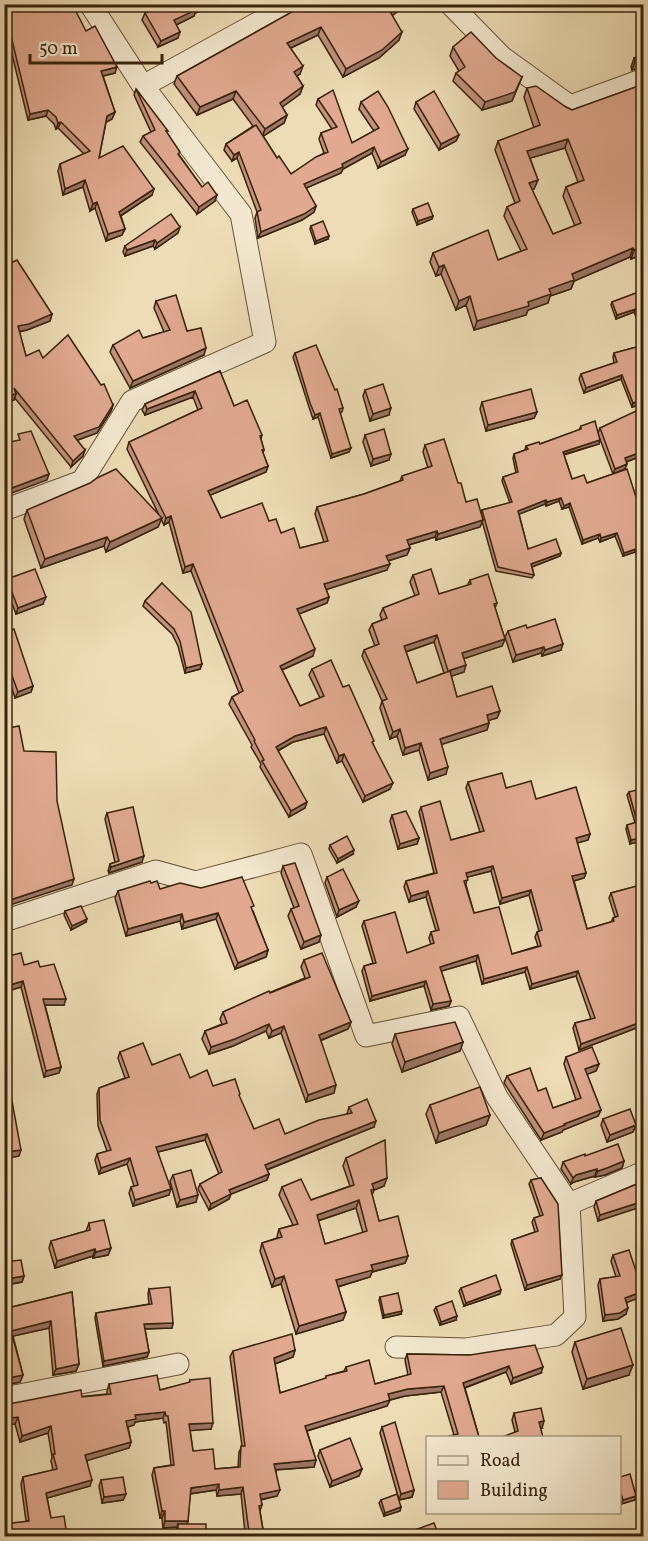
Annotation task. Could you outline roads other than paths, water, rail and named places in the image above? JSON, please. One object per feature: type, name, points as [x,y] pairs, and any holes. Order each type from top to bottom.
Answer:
[{"type":"street","points":[[4,510],[82,481],[132,401],[265,342],[241,214],[143,86],[90,4]]},
{"type":"street","points":[[143,86],[292,4]]},
{"type":"street","points":[[450,4],[502,57],[570,106],[644,79]]},
{"type":"street","points":[[4,921],[156,871],[196,882],[301,854],[366,1036],[459,1017],[497,1097],[569,1204],[575,1317],[556,1335],[466,1348],[396,1347]]},
{"type":"street","points":[[569,1204],[644,1172]]},
{"type":"street","points":[[4,1398],[178,1364]]}]
